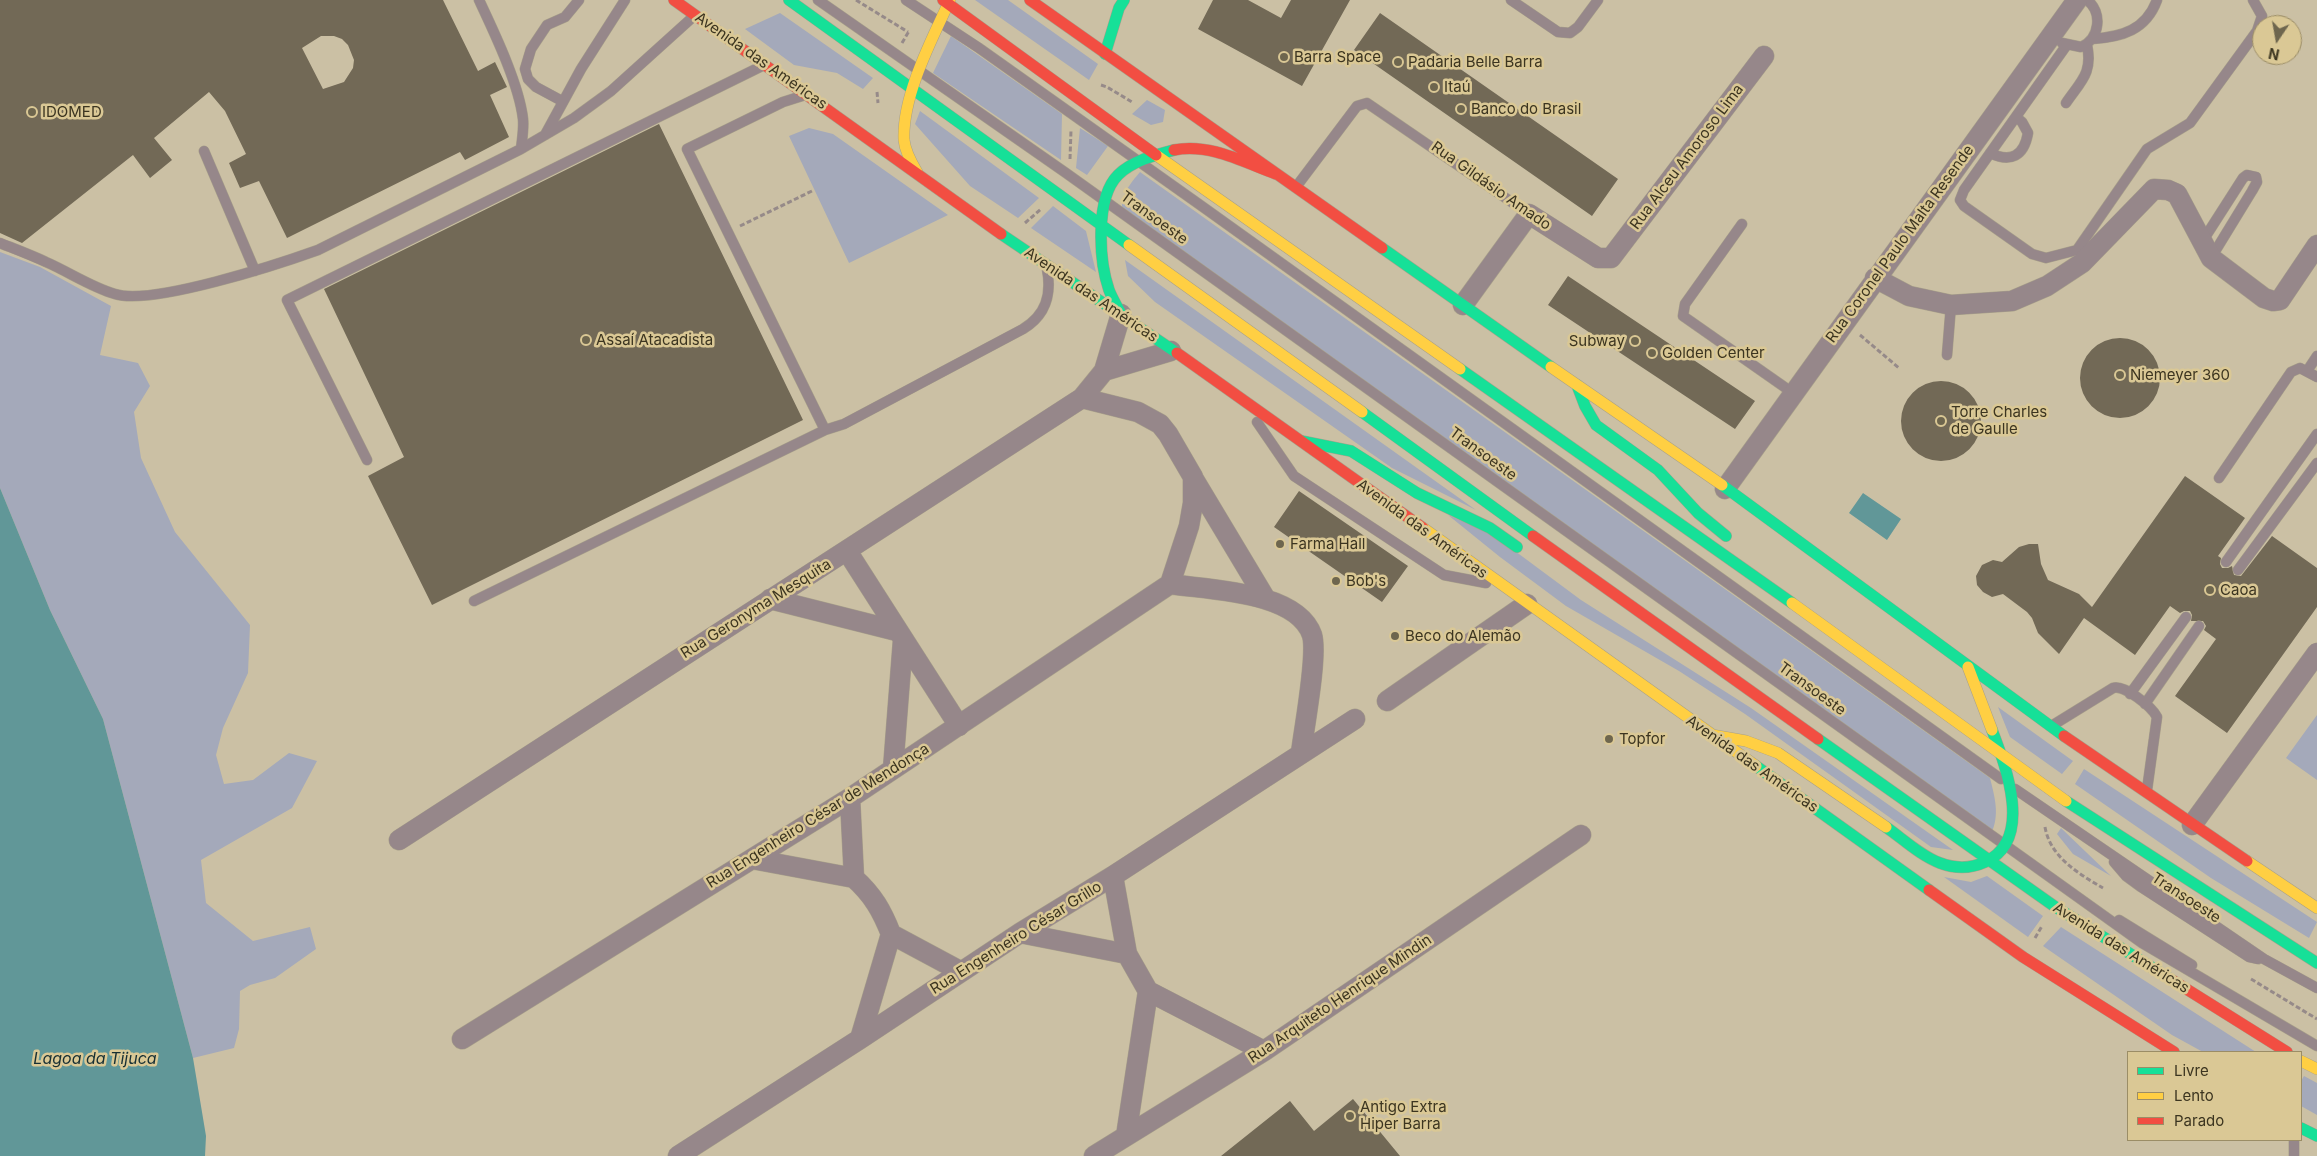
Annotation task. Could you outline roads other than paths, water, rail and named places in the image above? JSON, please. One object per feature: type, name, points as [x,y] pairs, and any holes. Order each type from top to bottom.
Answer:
[{"type":"main road","name":"Avenida das Américas","points":[[674,0],[1301,441],[2023,957],[2172,1051]]},
{"type":"main road","name":"Avenida das Américas","points":[[788,0],[1635,609],[2054,906],[2285,1051]]},
{"type":"main road","points":[[1030,0],[1577,385],[1678,453],[2050,727],[2146,794],[2317,908]]},
{"type":"main road","points":[[1105,54],[1119,8],[1124,0]]},
{"type":"main road","points":[[917,172],[910,160],[904,140],[904,129],[920,71],[948,1],[1208,193],[1739,564],[2068,803],[2317,963]]},
{"type":"main road","points":[[1121,314],[1109,290],[1103,259],[1105,201],[1112,183],[1119,174],[1137,162],[1158,155],[1196,148],[1226,156],[1276,174]]},
{"type":"main road","points":[[1577,385],[1585,406],[1596,425],[1658,470],[1698,513],[1727,537],[1733,545],[1739,564]]},
{"type":"main road","points":[[1301,441],[1351,451],[1417,493],[1490,528],[1530,555]]},
{"type":"main road","points":[[1611,605],[1635,609]]},
{"type":"main road","points":[[1712,735],[1739,738],[1758,743],[1778,753],[1935,860],[1948,867],[1971,869],[1989,860],[2005,846],[2011,830],[2013,814],[2000,754],[1968,668]]},
{"type":"main road","points":[[2302,1062],[2317,1069]]},
{"type":"main road","points":[[2302,1128],[2317,1136]]},
{"type":"street","name":"Rua Coronel Paulo Malta Resende","points":[[1726,489],[1875,278],[2089,1]]},
{"type":"street","name":"Rua Alceu Amoroso Lima","points":[[1611,258],[1764,56]]},
{"type":"street","points":[[1875,278],[1909,296],[1951,305],[2012,300],[2047,286],[2082,262],[2154,189],[2168,190],[2177,194],[2206,251],[2264,298],[2273,301],[2280,300],[2317,245]]},
{"type":"street","points":[[1463,305],[1529,214]]},
{"type":"street","name":"Rua Gildásio Amado","points":[[1529,214],[1598,258],[1611,258]]},
{"type":"street","name":"Rua Geronyma Mesquita","points":[[399,840],[770,599],[847,552],[1082,398],[1104,371],[1121,314]]},
{"type":"street","points":[[1104,371],[1172,351]]},
{"type":"street","points":[[1082,398],[1138,412],[1160,424],[1172,440],[1265,598]]},
{"type":"street","points":[[1193,477],[1193,503],[1189,526],[1170,584],[1265,598],[1301,617],[1312,635],[1314,654],[1301,753]]},
{"type":"street","points":[[847,552],[959,726]]},
{"type":"street","name":"Rua Engenheiro César de Mendonça","points":[[462,1039],[850,798],[1170,584]]},
{"type":"street","points":[[770,599],[900,635]]},
{"type":"street","points":[[1387,701],[1527,604]]},
{"type":"street","points":[[893,769],[900,635]]},
{"type":"street","points":[[2192,825],[2317,653]]},
{"type":"street","name":"Rua Engenheiro César Grillo","points":[[678,1156],[860,1039],[960,971],[1113,876],[1355,719]]},
{"type":"street","points":[[850,798],[854,878]]},
{"type":"street","name":"Rua Arquiteto Henrique Mindin","points":[[1094,1156],[1264,1051],[1581,835]]},
{"type":"street","points":[[752,859],[854,878],[876,900],[883,911],[891,934],[860,1039]]},
{"type":"street","points":[[1113,876],[1127,954],[1148,991],[1264,1051]]},
{"type":"street","points":[[1020,933],[1127,954]]},
{"type":"street","points":[[891,934],[960,971]]},
{"type":"street","points":[[1126,1136],[1148,991]]},
{"type":"lane","points":[[479,0],[498,38],[521,106],[523,120],[521,150]]},
{"type":"lane","points":[[562,101],[536,87],[528,79],[525,69],[531,49],[547,25],[565,17],[579,0]]},
{"type":"lane","points":[[545,136],[562,101],[625,0]]},
{"type":"lane","name":"Transoeste","points":[[818,0],[1105,201],[2005,846],[2066,887],[2098,913],[2116,918],[2236,992],[2251,1007],[2317,1046]]},
{"type":"lane","name":"Transoeste","points":[[822,0],[849,21]]},
{"type":"lane","name":"Transoeste","points":[[906,0],[940,22],[2101,849],[2126,876],[2141,887],[2252,959],[2264,959],[2317,988]]},
{"type":"lane","points":[[1511,0],[1558,32],[1570,33],[1578,27],[1598,0]]},
{"type":"lane","points":[[2157,0],[2151,14],[2131,32],[2090,42],[2081,47],[2058,41],[2016,117],[1961,196],[1960,200],[1964,206],[2032,254],[2046,258],[2077,250],[2147,149],[2190,123],[2258,31],[2262,16],[2253,0]]},
{"type":"lane","points":[[2066,104],[2088,71],[2091,60],[2090,42],[2097,22],[2089,1]]},
{"type":"lane","points":[[0,243],[44,261],[116,295],[134,297],[159,294],[255,271],[318,250],[521,150],[611,91],[695,15]]},
{"type":"lane","points":[[366,460],[287,300],[765,64]]},
{"type":"lane","points":[[808,95],[783,102],[687,149],[825,430]]},
{"type":"lane","name":"Rua Gildásio Amado","points":[[1296,188],[1357,106],[1362,103],[1373,105],[1529,214]]},
{"type":"lane","points":[[1990,153],[2001,158],[2009,158],[2022,150],[2028,133],[2022,122],[2016,117]]},
{"type":"lane","points":[[204,151],[255,271]]},
{"type":"lane","points":[[2247,175],[2256,178],[2257,182],[2252,191],[2206,251],[2243,178],[2247,175]]},
{"type":"lane","points":[[1742,224],[1685,304],[1683,316],[1793,394]]},
{"type":"lane","points":[[474,601],[825,430],[844,424],[1034,323],[1043,312],[1047,301],[1047,264]]},
{"type":"lane","points":[[1947,355],[1951,305]]},
{"type":"lane","points":[[2307,371],[2317,356]]},
{"type":"lane","points":[[2219,478],[2291,372],[2300,368],[2317,378]]},
{"type":"lane","points":[[1244,402],[1294,476],[1444,575],[1502,586]]},
{"type":"lane","points":[[2226,562],[2317,434]]},
{"type":"lane","points":[[2238,570],[2317,463]]},
{"type":"lane","points":[[2130,694],[2186,617]]},
{"type":"lane","points":[[2145,704],[2199,626]]},
{"type":"lane","points":[[2050,727],[2116,687],[2122,688],[2152,708],[2157,717],[2146,794]]},
{"type":"lane","points":[[2294,1141],[2294,1156]]},
{"type":"water","name":"Lagoa da Tijuca","points":[[0,488],[50,610],[103,719],[193,1058],[206,1136],[205,1156],[0,1156]]},
{"type":"water","points":[[1863,493],[1901,519],[1887,540],[1849,513]]},
{"type":"place","name":"Barra Space","points":[[1284,57]]},
{"type":"place","name":"Padaria Belle Barra","points":[[1398,62]]},
{"type":"place","name":"Itaú","points":[[1434,87]]},
{"type":"place","name":"Banco do Brasil","points":[[1461,109]]},
{"type":"place","name":"IDOMED","points":[[32,112]]},
{"type":"place","name":"Assaí Atacadista","points":[[586,340]]},
{"type":"place","name":"Subway","points":[[1635,341]]},
{"type":"place","name":"Golden Center","points":[[1652,353]]},
{"type":"place","name":"Niemeyer 360","points":[[2120,375]]},
{"type":"place","name":"Torre Charles de Gaulle","points":[[1941,421]]},
{"type":"place","name":"Farma Hall","points":[[1280,544]]},
{"type":"place","name":"Bob's","points":[[1336,581]]},
{"type":"place","name":"Caoa","points":[[2210,590]]},
{"type":"place","name":"Beco do Alemão","points":[[1395,636]]},
{"type":"place","name":"Topfor","points":[[1609,739]]},
{"type":"place","name":"Antigo Extra Hiper Barra","points":[[1350,1116]]}]
